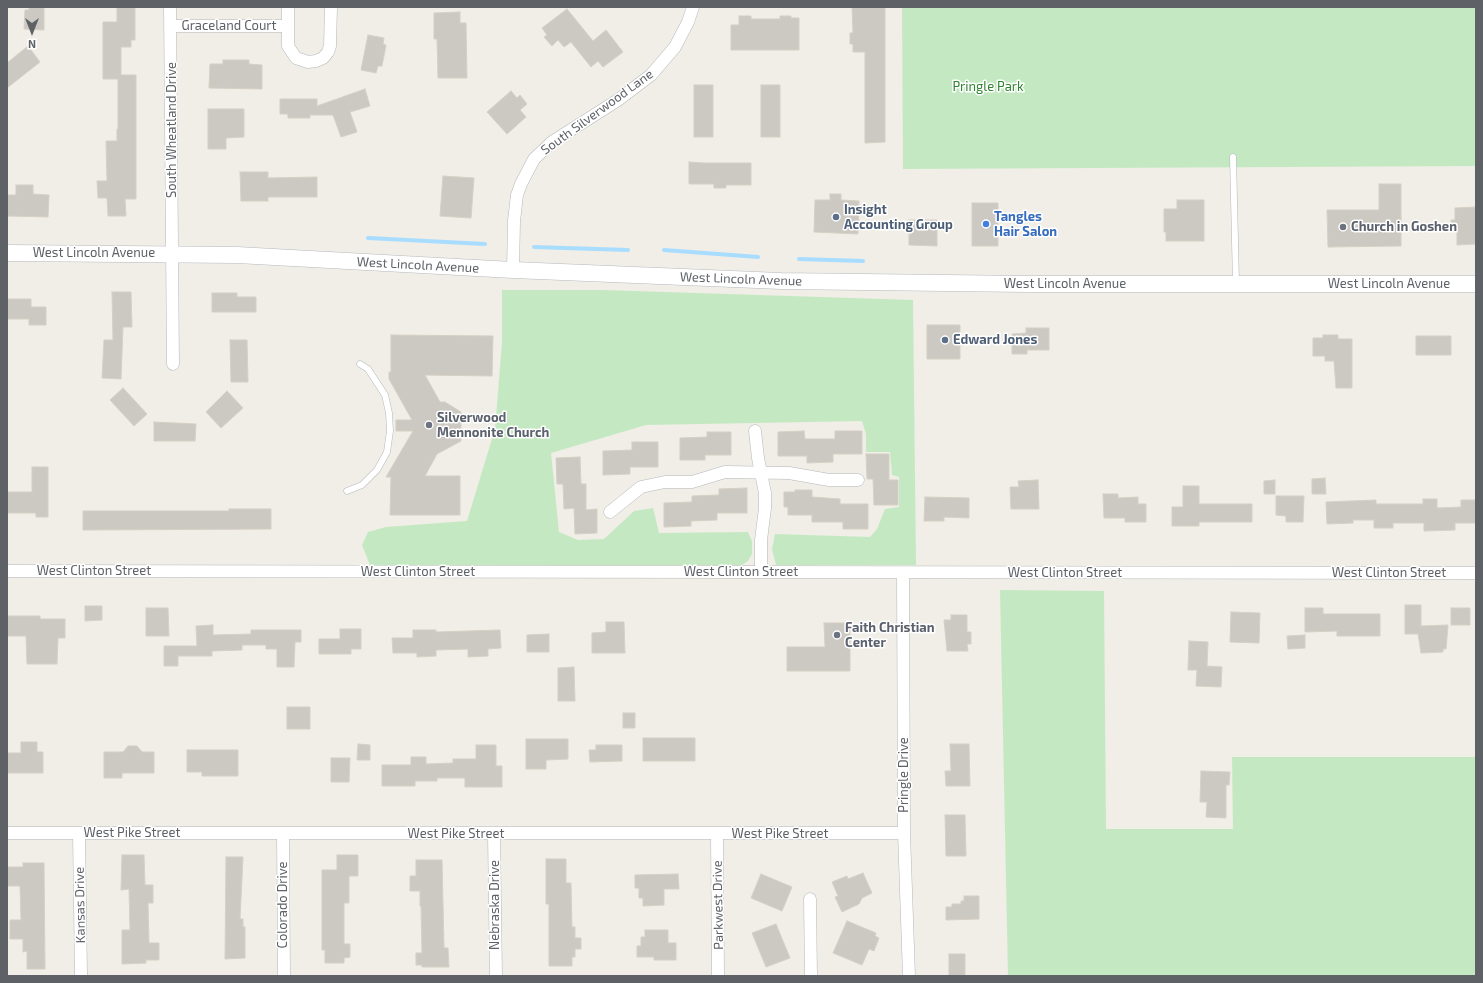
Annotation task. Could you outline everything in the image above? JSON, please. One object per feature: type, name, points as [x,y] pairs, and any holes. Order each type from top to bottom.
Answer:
[{"type":"street","name":"South Wheatland Drive","points":[[170,7],[174,364]]},
{"type":"street","name":"Graceland Court","points":[[288,7],[288,46],[296,58],[308,62],[323,58],[328,52],[330,46],[330,7]]},
{"type":"street","name":"South Silverwood Lane","points":[[513,270],[514,221],[517,195],[520,184],[534,159],[552,142],[618,100],[651,75],[675,47],[688,22],[693,7]]},
{"type":"street","name":"Graceland Court","points":[[171,26],[287,26]]},
{"type":"street","name":"West Lincoln Avenue","points":[[7,253],[173,254],[789,281],[1236,285],[1476,284]]},
{"type":"street","points":[[755,430],[762,473],[765,508],[761,540],[761,572]]},
{"type":"street","points":[[610,512],[631,493],[651,483],[692,482],[725,472],[789,473],[829,480],[858,480]]},
{"type":"street","name":"West Clinton Street","points":[[7,571],[903,573],[1476,572]]},
{"type":"street","name":"Pringle Drive","points":[[903,573],[904,833],[909,976]]},
{"type":"street","name":"Colorado Drive","points":[[283,833],[284,976]]},
{"type":"street","name":"West Pike Street","points":[[7,834],[904,833]]},
{"type":"street","name":"Kansas Drive","points":[[80,834],[81,976]]},
{"type":"street","name":"Nebraska Drive","points":[[494,834],[496,976]]},
{"type":"street","name":"Parkwest Drive","points":[[717,834],[718,976]]},
{"type":"street","points":[[810,899],[811,976]]},
{"type":"lane","points":[[1233,157],[1236,285]]},
{"type":"lane","points":[[347,492],[362,485],[377,470],[387,452],[390,432],[389,413],[385,395],[368,369],[360,364]]},
{"type":"green space","name":"Pringle Park","points":[[902,7],[1476,7],[1476,166],[903,169]]},
{"type":"green space","points":[[502,290],[603,290],[913,300],[916,565],[776,565],[772,549],[775,534],[870,537],[877,529],[885,509],[899,507],[899,477],[892,475],[890,452],[866,452],[866,434],[862,421],[646,425],[551,453],[559,532],[578,540],[604,539],[634,511],[653,508],[659,533],[748,532],[752,541],[752,554],[748,561],[742,565],[370,565],[362,545],[368,532],[386,527],[467,521],[495,429],[502,343]]},
{"type":"green space","points":[[1000,590],[1104,591],[1106,829],[1233,829],[1232,757],[1476,757],[1476,976],[1008,976]]},
{"type":"building","points":[[29,7],[44,7],[44,30],[24,29],[25,10],[29,10]]},
{"type":"building","points":[[117,7],[135,7],[135,40],[131,40],[131,47],[121,47],[121,75],[136,75],[136,199],[125,199],[126,216],[108,216],[107,198],[98,198],[97,181],[107,181],[106,141],[117,141],[118,79],[103,79],[103,22],[117,22]]},
{"type":"building","points":[[852,7],[885,7],[885,142],[865,143],[865,52],[853,52],[853,44],[850,44],[850,33],[853,33]]},
{"type":"building","points":[[567,9],[593,41],[606,30],[623,52],[603,67],[598,61],[591,67],[571,42],[564,47],[558,40],[552,46],[544,37],[547,35],[542,28]]},
{"type":"building","points":[[460,12],[460,23],[466,23],[467,78],[438,78],[437,39],[434,39],[434,13]]},
{"type":"building","points":[[739,16],[751,16],[751,19],[780,19],[780,16],[799,18],[799,50],[731,50],[731,25],[739,25]]},
{"type":"building","points":[[368,35],[384,38],[383,44],[386,45],[382,66],[378,66],[376,73],[361,70]]},
{"type":"building","points":[[28,46],[40,62],[7,88],[7,63]]},
{"type":"building","points":[[223,60],[249,60],[249,64],[262,65],[262,89],[209,88],[210,64],[223,64]]},
{"type":"building","points":[[694,85],[713,85],[713,137],[694,137]]},
{"type":"building","points":[[761,85],[780,85],[780,137],[761,137]]},
{"type":"building","points":[[365,89],[370,106],[350,112],[357,132],[341,137],[333,115],[310,115],[310,118],[288,118],[288,114],[280,114],[280,99],[317,99],[317,106]]},
{"type":"building","points":[[511,91],[517,98],[520,95],[527,104],[520,110],[526,117],[507,134],[487,112]]},
{"type":"building","points":[[208,109],[244,109],[244,137],[226,138],[226,149],[208,149]]},
{"type":"building","points":[[689,162],[751,163],[751,185],[726,185],[726,188],[714,188],[714,184],[689,184]]},
{"type":"building","points":[[240,172],[268,172],[268,178],[317,177],[317,197],[268,197],[268,201],[241,201]]},
{"type":"building","points":[[443,176],[474,178],[471,218],[440,216]]},
{"type":"building","points":[[1379,184],[1401,184],[1401,246],[1328,247],[1327,210],[1379,210]]},
{"type":"building","points":[[16,185],[33,185],[33,194],[49,195],[48,217],[7,216],[7,195],[16,195]]},
{"type":"building","points":[[830,194],[841,194],[841,200],[859,201],[858,234],[814,232],[815,200],[830,200]]},
{"type":"building","points":[[1177,200],[1204,200],[1204,241],[1166,241],[1166,232],[1164,232],[1164,209],[1177,209]]},
{"type":"building","points":[[972,203],[998,203],[998,246],[972,246]]},
{"type":"building","points":[[1476,207],[1476,244],[1457,245],[1457,230],[1451,230],[1451,220],[1455,220],[1455,208]]},
{"type":"building","points":[[909,220],[937,220],[937,246],[909,245]]},
{"type":"building","points":[[112,292],[131,292],[132,327],[123,327],[121,379],[102,378],[104,340],[113,340]]},
{"type":"building","points":[[212,293],[237,293],[237,297],[256,297],[256,312],[212,312]]},
{"type":"building","points":[[7,299],[31,299],[31,307],[46,307],[46,325],[29,325],[29,319],[7,319]]},
{"type":"building","points":[[927,325],[960,325],[960,359],[927,359]]},
{"type":"building","points":[[1026,328],[1049,328],[1049,350],[1027,350],[1027,354],[1012,354],[1012,334],[1026,333]]},
{"type":"building","name":"Silverwood Mennonite Church","points":[[391,335],[493,336],[492,376],[425,375],[440,402],[445,402],[461,412],[461,441],[437,454],[425,476],[460,476],[460,515],[390,515],[391,477],[386,477],[413,431],[396,431],[396,420],[412,420],[389,379],[389,372],[391,372]]},
{"type":"building","points":[[1323,335],[1338,335],[1338,339],[1352,339],[1352,388],[1336,388],[1334,361],[1325,361],[1325,356],[1313,356],[1313,338],[1323,338]]},
{"type":"building","points":[[1416,336],[1451,336],[1451,355],[1416,355]]},
{"type":"building","points":[[230,340],[247,340],[248,382],[231,382]]},
{"type":"building","points":[[123,388],[147,414],[134,426],[110,400]]},
{"type":"building","points":[[227,391],[243,408],[221,428],[206,412]]},
{"type":"building","points":[[154,422],[196,424],[195,441],[154,441]]},
{"type":"building","points":[[804,431],[805,439],[835,439],[835,431],[862,431],[862,454],[833,454],[833,462],[807,463],[807,456],[778,456],[778,432]]},
{"type":"building","points":[[707,432],[731,432],[731,455],[705,455],[705,460],[680,460],[680,438],[707,437]]},
{"type":"building","points":[[632,442],[658,442],[658,467],[630,467],[630,474],[603,475],[603,451],[632,450]]},
{"type":"building","points":[[866,454],[889,454],[889,480],[898,480],[898,505],[874,505],[873,479],[867,479]]},
{"type":"building","points":[[580,457],[581,484],[586,484],[586,510],[597,509],[597,533],[575,534],[574,508],[564,509],[563,484],[557,484],[556,458]]},
{"type":"building","points":[[32,467],[48,467],[48,517],[36,517],[36,513],[7,513],[7,492],[32,492]]},
{"type":"building","points":[[1325,478],[1326,494],[1312,494],[1312,479]]},
{"type":"building","points":[[1038,480],[1039,509],[1011,509],[1010,487],[1019,487],[1018,481]]},
{"type":"building","points":[[1275,480],[1275,494],[1264,494],[1264,481]]},
{"type":"building","points":[[1183,486],[1199,486],[1199,504],[1252,504],[1252,522],[1199,522],[1199,526],[1172,526],[1172,507],[1183,507]]},
{"type":"building","points":[[747,488],[747,513],[717,513],[717,520],[691,521],[691,526],[664,527],[664,503],[692,502],[692,496],[719,495],[719,489]]},
{"type":"building","points":[[795,490],[812,490],[812,497],[840,499],[840,504],[868,504],[868,529],[843,529],[843,522],[812,522],[812,515],[788,515],[788,507],[784,507],[784,492],[795,492]]},
{"type":"building","points":[[1103,494],[1118,494],[1118,498],[1138,497],[1138,504],[1146,504],[1146,522],[1125,522],[1125,518],[1104,518]]},
{"type":"building","points":[[1276,496],[1304,496],[1303,522],[1286,522],[1286,516],[1276,515]]},
{"type":"building","points":[[925,497],[969,498],[969,518],[944,517],[944,521],[924,521]]},
{"type":"building","points":[[1423,499],[1437,499],[1437,508],[1461,507],[1461,500],[1476,500],[1476,523],[1455,523],[1455,530],[1424,531],[1424,523],[1393,523],[1393,528],[1374,528],[1374,520],[1353,520],[1353,523],[1327,524],[1326,502],[1376,500],[1376,504],[1423,504]]},
{"type":"building","points":[[229,509],[271,509],[271,529],[83,530],[83,511],[229,511]]},
{"type":"building","points":[[1405,605],[1421,605],[1421,626],[1448,625],[1446,649],[1443,649],[1443,652],[1421,653],[1418,634],[1405,634]]},
{"type":"building","points":[[85,606],[102,606],[102,620],[85,621]]},
{"type":"building","points":[[146,608],[168,608],[169,636],[146,636]]},
{"type":"building","points":[[1305,608],[1323,608],[1323,614],[1380,614],[1380,636],[1337,636],[1337,631],[1305,632]]},
{"type":"building","points":[[1451,608],[1470,608],[1470,625],[1451,625]]},
{"type":"building","points":[[1231,612],[1260,613],[1259,643],[1230,642]]},
{"type":"building","points":[[951,615],[967,615],[967,632],[971,632],[971,644],[967,644],[968,651],[947,651],[944,620],[951,620]]},
{"type":"building","points":[[7,616],[40,616],[40,619],[65,619],[65,638],[58,638],[57,664],[27,664],[26,636],[7,636]]},
{"type":"building","points":[[606,622],[624,622],[625,653],[592,653],[592,633],[606,632]]},
{"type":"building","name":"Faith Christian Center","points":[[824,623],[850,623],[850,671],[787,671],[787,647],[825,647]]},
{"type":"building","points":[[213,625],[213,635],[251,634],[251,630],[301,630],[301,642],[295,642],[294,667],[277,667],[277,649],[266,649],[266,645],[242,645],[242,650],[212,651],[212,656],[178,656],[178,666],[164,666],[164,646],[197,646],[196,626]]},
{"type":"building","points":[[340,629],[361,629],[361,649],[351,649],[351,654],[319,654],[319,639],[340,639]]},
{"type":"building","points":[[413,630],[436,630],[436,632],[500,630],[501,648],[488,649],[488,656],[468,657],[468,649],[436,650],[436,656],[417,657],[417,653],[393,653],[392,638],[413,638]]},
{"type":"building","points":[[549,634],[549,652],[527,652],[527,635]]},
{"type":"building","points":[[1305,635],[1305,648],[1288,649],[1287,636]]},
{"type":"building","points":[[1189,641],[1208,642],[1207,666],[1222,667],[1221,687],[1196,686],[1197,670],[1188,670]]},
{"type":"building","points":[[574,667],[575,701],[558,701],[558,668]]},
{"type":"building","points":[[287,707],[310,707],[310,729],[287,729]]},
{"type":"building","points":[[623,713],[635,713],[635,728],[623,728]]},
{"type":"building","points":[[643,738],[695,738],[695,761],[643,761]]},
{"type":"building","points":[[526,739],[568,739],[568,759],[546,760],[546,769],[526,769]]},
{"type":"building","points":[[21,742],[37,742],[37,752],[43,752],[43,773],[7,773],[7,753],[21,753]]},
{"type":"building","points":[[358,744],[370,745],[370,760],[357,760]]},
{"type":"building","points":[[950,744],[969,744],[970,786],[946,786],[945,771],[951,771]]},
{"type":"building","points":[[476,745],[496,745],[496,766],[502,766],[502,787],[465,787],[465,778],[437,778],[437,781],[415,781],[415,786],[382,786],[382,765],[411,765],[411,757],[426,757],[426,764],[453,763],[453,759],[476,759]]},
{"type":"building","points":[[596,745],[622,745],[622,761],[590,762],[589,750],[596,750]]},
{"type":"building","points":[[128,746],[137,746],[142,752],[154,752],[154,773],[122,773],[122,778],[104,778],[104,752],[123,752]]},
{"type":"building","points":[[187,750],[238,750],[238,776],[202,776],[202,772],[187,772]]},
{"type":"building","points":[[331,758],[350,758],[349,782],[331,782]]},
{"type":"building","points":[[1201,771],[1230,772],[1229,785],[1226,785],[1226,818],[1206,817],[1207,802],[1200,802]]},
{"type":"building","points":[[945,815],[965,815],[966,856],[946,856]]},
{"type":"building","points":[[122,855],[144,855],[145,885],[153,885],[153,903],[148,903],[149,943],[159,943],[159,960],[146,960],[146,963],[122,964],[122,930],[130,930],[129,889],[121,890]]},
{"type":"building","points":[[337,855],[358,855],[358,876],[349,876],[349,903],[344,903],[344,944],[350,944],[350,957],[344,958],[344,963],[325,963],[325,950],[322,950],[322,870],[337,870]]},
{"type":"building","points":[[226,857],[243,857],[240,919],[243,919],[243,927],[245,927],[245,958],[225,959]]},
{"type":"building","points":[[546,859],[566,859],[566,883],[571,883],[572,927],[575,927],[575,938],[581,938],[581,949],[575,949],[575,957],[572,957],[572,966],[549,966],[549,904],[546,904]]},
{"type":"building","points":[[416,860],[442,860],[444,948],[448,948],[449,967],[422,967],[422,965],[416,965],[416,953],[422,953],[420,891],[410,891],[410,876],[416,876]]},
{"type":"building","points":[[23,863],[44,863],[45,969],[27,969],[27,951],[23,952],[23,939],[10,939],[10,920],[21,920],[20,886],[7,886],[7,867],[23,867]]},
{"type":"building","points":[[863,873],[872,893],[862,898],[859,904],[842,912],[835,897],[838,896],[832,882],[847,876],[848,879]]},
{"type":"building","points":[[678,874],[679,889],[664,889],[664,905],[643,906],[643,898],[639,898],[639,888],[635,888],[635,875]]},
{"type":"building","points":[[761,874],[792,887],[782,911],[751,898]]},
{"type":"building","points":[[964,896],[979,896],[979,919],[946,920],[946,907],[952,907],[952,904],[961,904],[961,901],[964,901]]},
{"type":"building","points":[[847,921],[876,933],[875,936],[879,938],[874,951],[869,949],[862,965],[833,953]]},
{"type":"building","points":[[776,924],[790,958],[766,967],[752,933]]},
{"type":"building","points":[[645,930],[668,930],[668,943],[676,943],[676,960],[654,960],[654,957],[637,957],[637,946],[641,946],[641,937],[645,937]]},
{"type":"building","points":[[949,954],[965,954],[965,976],[949,976]]},
{"type":"waterway","points":[[368,238],[485,244]]},
{"type":"waterway","points":[[534,247],[628,250]]},
{"type":"waterway","points":[[664,250],[758,257]]},
{"type":"waterway","points":[[799,259],[863,261]]},
{"type":"place","name":"Insight Accounting Group","points":[[836,217]]},
{"type":"place","name":"Tangles Hair Salon","points":[[986,224]]},
{"type":"place","name":"Church in Goshen","points":[[1343,227]]},
{"type":"place","name":"Edward Jones","points":[[945,340]]},
{"type":"place","name":"Silverwood Mennonite Church","points":[[429,425]]},
{"type":"place","name":"Faith Christian Center","points":[[837,635]]}]
